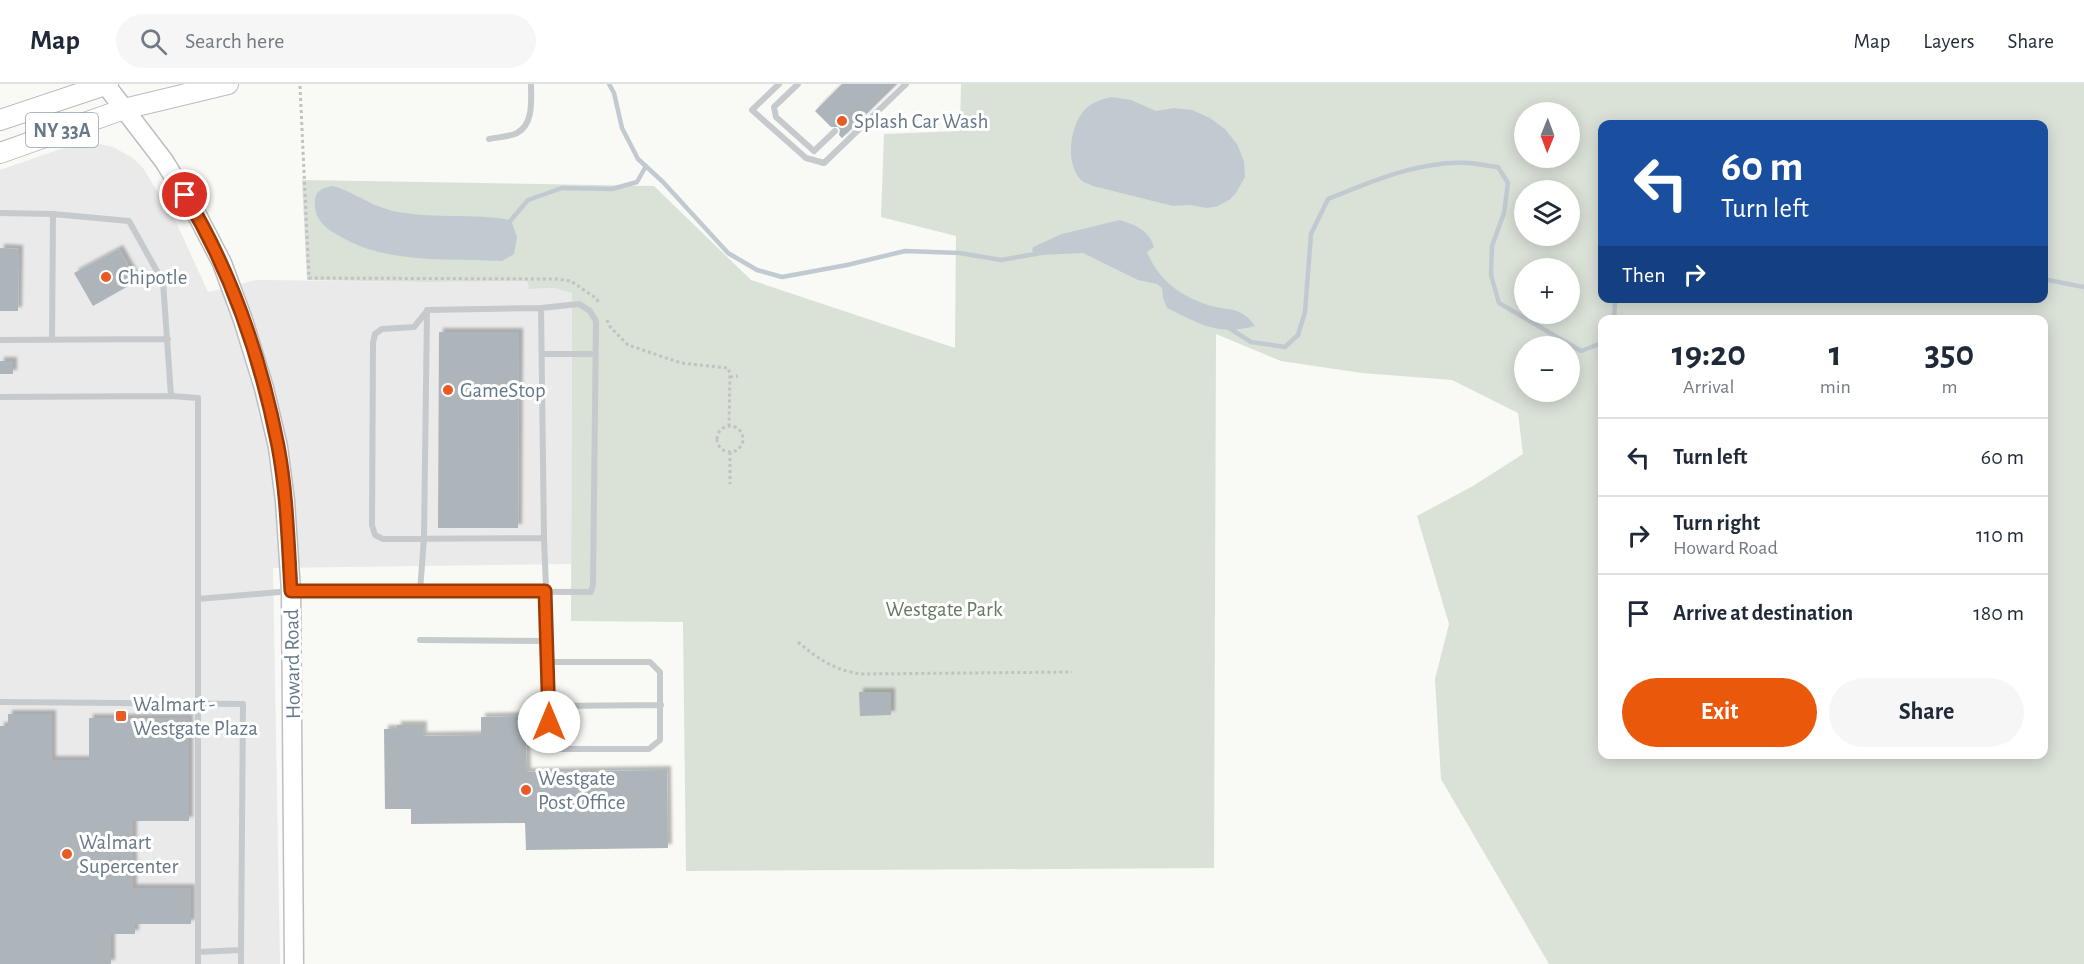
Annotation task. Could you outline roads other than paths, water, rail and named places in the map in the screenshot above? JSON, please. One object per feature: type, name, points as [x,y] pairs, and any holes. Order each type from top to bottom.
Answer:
[{"type":"main road","name":"NY 33A","points":[[0,120],[106,84]]},
{"type":"main road","name":"Howard Road","points":[[106,84],[164,161],[222,263],[264,388],[278,447],[285,501],[291,591],[294,964]]},
{"type":"main road","name":"NY 33A","points":[[0,153],[124,109],[228,84]]},
{"type":"lane","points":[[489,139],[518,133],[528,122],[531,84]]},
{"type":"lane","points":[[779,84],[752,110],[806,158],[824,163],[906,84]]},
{"type":"lane","points":[[798,84],[774,107],[776,117],[814,151],[835,131]]},
{"type":"lane","points":[[0,213],[54,214],[129,221],[163,282],[171,396]]},
{"type":"lane","points":[[52,339],[54,214]]},
{"type":"lane","points":[[198,599],[291,591],[591,591],[593,585],[596,321],[590,311],[579,304],[541,308],[428,310],[414,327],[382,329],[375,334],[373,343],[372,525],[375,535],[383,539],[544,538]]},
{"type":"lane","points":[[541,308],[549,739],[560,749],[649,749],[660,740],[660,672],[650,662],[549,662]]},
{"type":"lane","points":[[420,591],[424,538],[428,310]]},
{"type":"lane","points":[[0,340],[168,339]]},
{"type":"lane","points":[[542,354],[595,354]]},
{"type":"lane","points":[[0,397],[171,396],[198,398],[198,964]]},
{"type":"lane","points":[[420,640],[546,641]]},
{"type":"lane","points":[[0,702],[243,704],[242,964]]},
{"type":"lane","points":[[549,706],[661,705]]},
{"type":"lane","points":[[198,952],[241,950]]},
{"type":"waterway","points":[[609,84],[614,93],[622,128],[638,159],[663,182],[728,253],[757,270],[782,277],[905,251],[960,253],[1001,260],[1041,253]]},
{"type":"waterway","points":[[1229,328],[1251,342],[1285,347],[1298,335],[1305,312],[1311,234],[1328,199],[1415,168],[1469,163],[1498,167],[1508,183],[1504,213],[1492,246],[1491,275],[1499,303],[1581,351],[1598,345]]},
{"type":"waterway","points":[[511,220],[528,200],[562,188],[612,189],[637,182],[646,166]]},
{"type":"waterway","points":[[2048,280],[2084,287]]},
{"type":"waterway","points":[[1614,315],[1615,303]]},
{"type":"place","name":"Splash Car Wash","points":[[842,121]]},
{"type":"place","name":"Chipotle","points":[[106,277]]},
{"type":"place","name":"GameStop","points":[[448,390]]},
{"type":"place","name":"Walmart - Westgate Plaza","points":[[121,716]]},
{"type":"place","name":"Westgate Post Office","points":[[526,790]]},
{"type":"place","name":"Walmart Supercenter","points":[[67,854]]},
{"type":"park label","name":"Westgate Park","points":[[944,609]]}]
